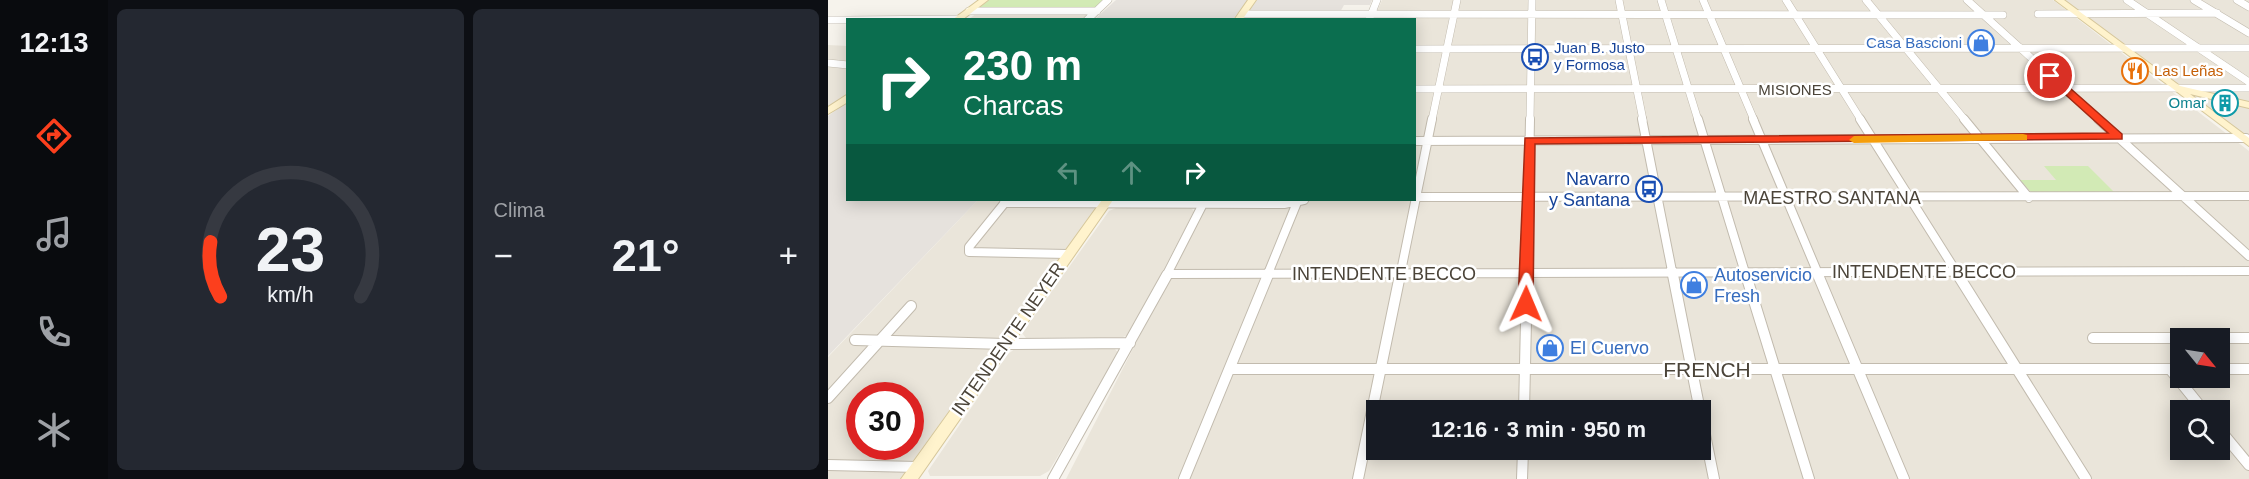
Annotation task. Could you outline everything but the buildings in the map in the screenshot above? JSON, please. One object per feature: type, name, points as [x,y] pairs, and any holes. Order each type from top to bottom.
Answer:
[{"type":"street","points":[[968,15],[984,0]]},
{"type":"street","points":[[1089,18],[1108,0]]},
{"type":"street","points":[[1240,17],[1252,0]]},
{"type":"street","points":[[1370,17],[1377,0]]},
{"type":"street","points":[[1416,193],[1457,0]]},
{"type":"street","points":[[1524,400],[1532,0]]},
{"type":"street","points":[[1619,0],[1698,400]]},
{"type":"street","points":[[1661,0],[1809,479]]},
{"type":"street","points":[[1702,0],[1904,479]]},
{"type":"street","points":[[1786,0],[2086,479]]},
{"type":"street","points":[[1866,0],[2029,198]]},
{"type":"street","points":[[1967,0],[2249,256]]},
{"type":"street","points":[[2059,0],[2246,140]]},
{"type":"street","points":[[2127,0],[2249,82]]},
{"type":"street","points":[[2194,0],[2249,33]]},
{"type":"street","points":[[2237,0],[2249,7]]},
{"type":"street","points":[[968,15],[979,11],[1097,11]]},
{"type":"street","points":[[999,18],[1008,11]]},
{"type":"street","points":[[1028,18],[1036,11]]},
{"type":"street","points":[[1056,18],[1064,11]]},
{"type":"street","points":[[2038,14],[2217,13]]},
{"type":"street","points":[[1240,17],[2003,15]]},
{"type":"street","points":[[828,20],[846,20]]},
{"type":"street","points":[[1416,49],[2249,48]]},
{"type":"street","points":[[828,63],[846,65]]},
{"type":"street","points":[[2176,88],[2249,105]]},
{"type":"street","name":"MISIONES","points":[[1416,89],[1688,91],[2249,88]]},
{"type":"street","points":[[828,111],[833,103]]},
{"type":"street","points":[[1416,141],[2118,137],[2246,140]]},
{"type":"street","name":"MAESTRO SANTANA","points":[[1416,197],[1911,199],[2249,196]]},
{"type":"street","points":[[1068,255],[973,254],[969,252],[969,247],[1005,201],[1251,201]]},
{"type":"street","name":"INTENDENTE NEYER","points":[[909,479],[1106,201]]},
{"type":"street","points":[[1184,479],[1232,369],[1267,274],[1299,201]]},
{"type":"street","points":[[1358,479],[1414,201]]},
{"type":"street","points":[[1053,479],[1130,343],[1203,202]]},
{"type":"street","name":"INTENDENTE BECCO","points":[[1167,274],[2249,271]]},
{"type":"street","points":[[828,398],[911,306]]},
{"type":"street","points":[[2093,338],[2170,339]]},
{"type":"street","points":[[2230,338],[2248,338]]},
{"type":"street","points":[[855,340],[1006,344],[1130,343]]},
{"type":"street","name":"FRENCH","points":[[1232,369],[2170,369]]},
{"type":"street","points":[[2230,369],[2249,369]]},
{"type":"street","points":[[2230,442],[2249,465]]},
{"type":"street","points":[[1522,479],[1523,460]]},
{"type":"street","points":[[1710,460],[1714,479]]},
{"type":"street","points":[[828,465],[918,467]]},
{"type":"shaded area","points":[[1116,0],[1248,0],[1234,18],[1096,18]]},
{"type":"shaded area","points":[[1257,0],[1372,0],[1370,5],[1344,5],[1339,14],[1247,14]]},
{"type":"shaded area","points":[[1382,0],[2053,0],[2249,151],[2249,479],[1066,479],[1209,201],[1416,201],[1416,18],[1243,18],[1245,16],[1375,16]]},
{"type":"shaded area","points":[[2062,0],[2190,0],[2249,36],[2249,139]]},
{"type":"shaded area","points":[[2199,0],[2249,0],[2249,30]]},
{"type":"shaded area","points":[[978,12],[1092,12],[1085,18],[970,18]]},
{"type":"shaded area","points":[[828,45],[846,46],[846,95],[828,108]]},
{"type":"shaded area","points":[[846,103],[846,201],[977,201],[828,356],[828,116]]},
{"type":"shaded area","points":[[977,201],[1101,201],[924,446],[924,382],[846,382],[846,460],[914,460],[900,479],[828,479],[828,357]]},
{"type":"shaded area","points":[[1116,208],[1191,208],[1194,211],[1130,334],[1123,337],[1026,338],[1022,333],[1109,211]]},
{"type":"shaded area","points":[[1016,348],[1115,349],[1119,354],[1049,471],[1040,476],[930,476],[928,471],[1008,354]]},
{"type":"green space","points":[[989,0],[1105,0],[1095,9],[976,10]]},
{"type":"green space","points":[[2044,166],[2088,166],[2115,193],[2032,193],[2020,180],[2056,180]]},
{"type":"slow traffic","points":[[1854,140],[2023,138]]},
{"type":"place","name":"Casa Bascioni","points":[[1981,43]]},
{"type":"place","name":"Juan B. Justo y Formosa","points":[[1535,57]]},
{"type":"place","name":"Las Leñas","points":[[2135,71]]},
{"type":"place","name":"Omar","points":[[2225,103]]},
{"type":"place","name":"Navarro y Santana","points":[[1649,189]]},
{"type":"place","name":"Autoservicio Fresh","points":[[1694,285]]},
{"type":"place","name":"El Cuervo","points":[[1550,348]]},
{"type":"route","points":[[1526,304],[1529,141],[2118,137],[2050,76]]}]
